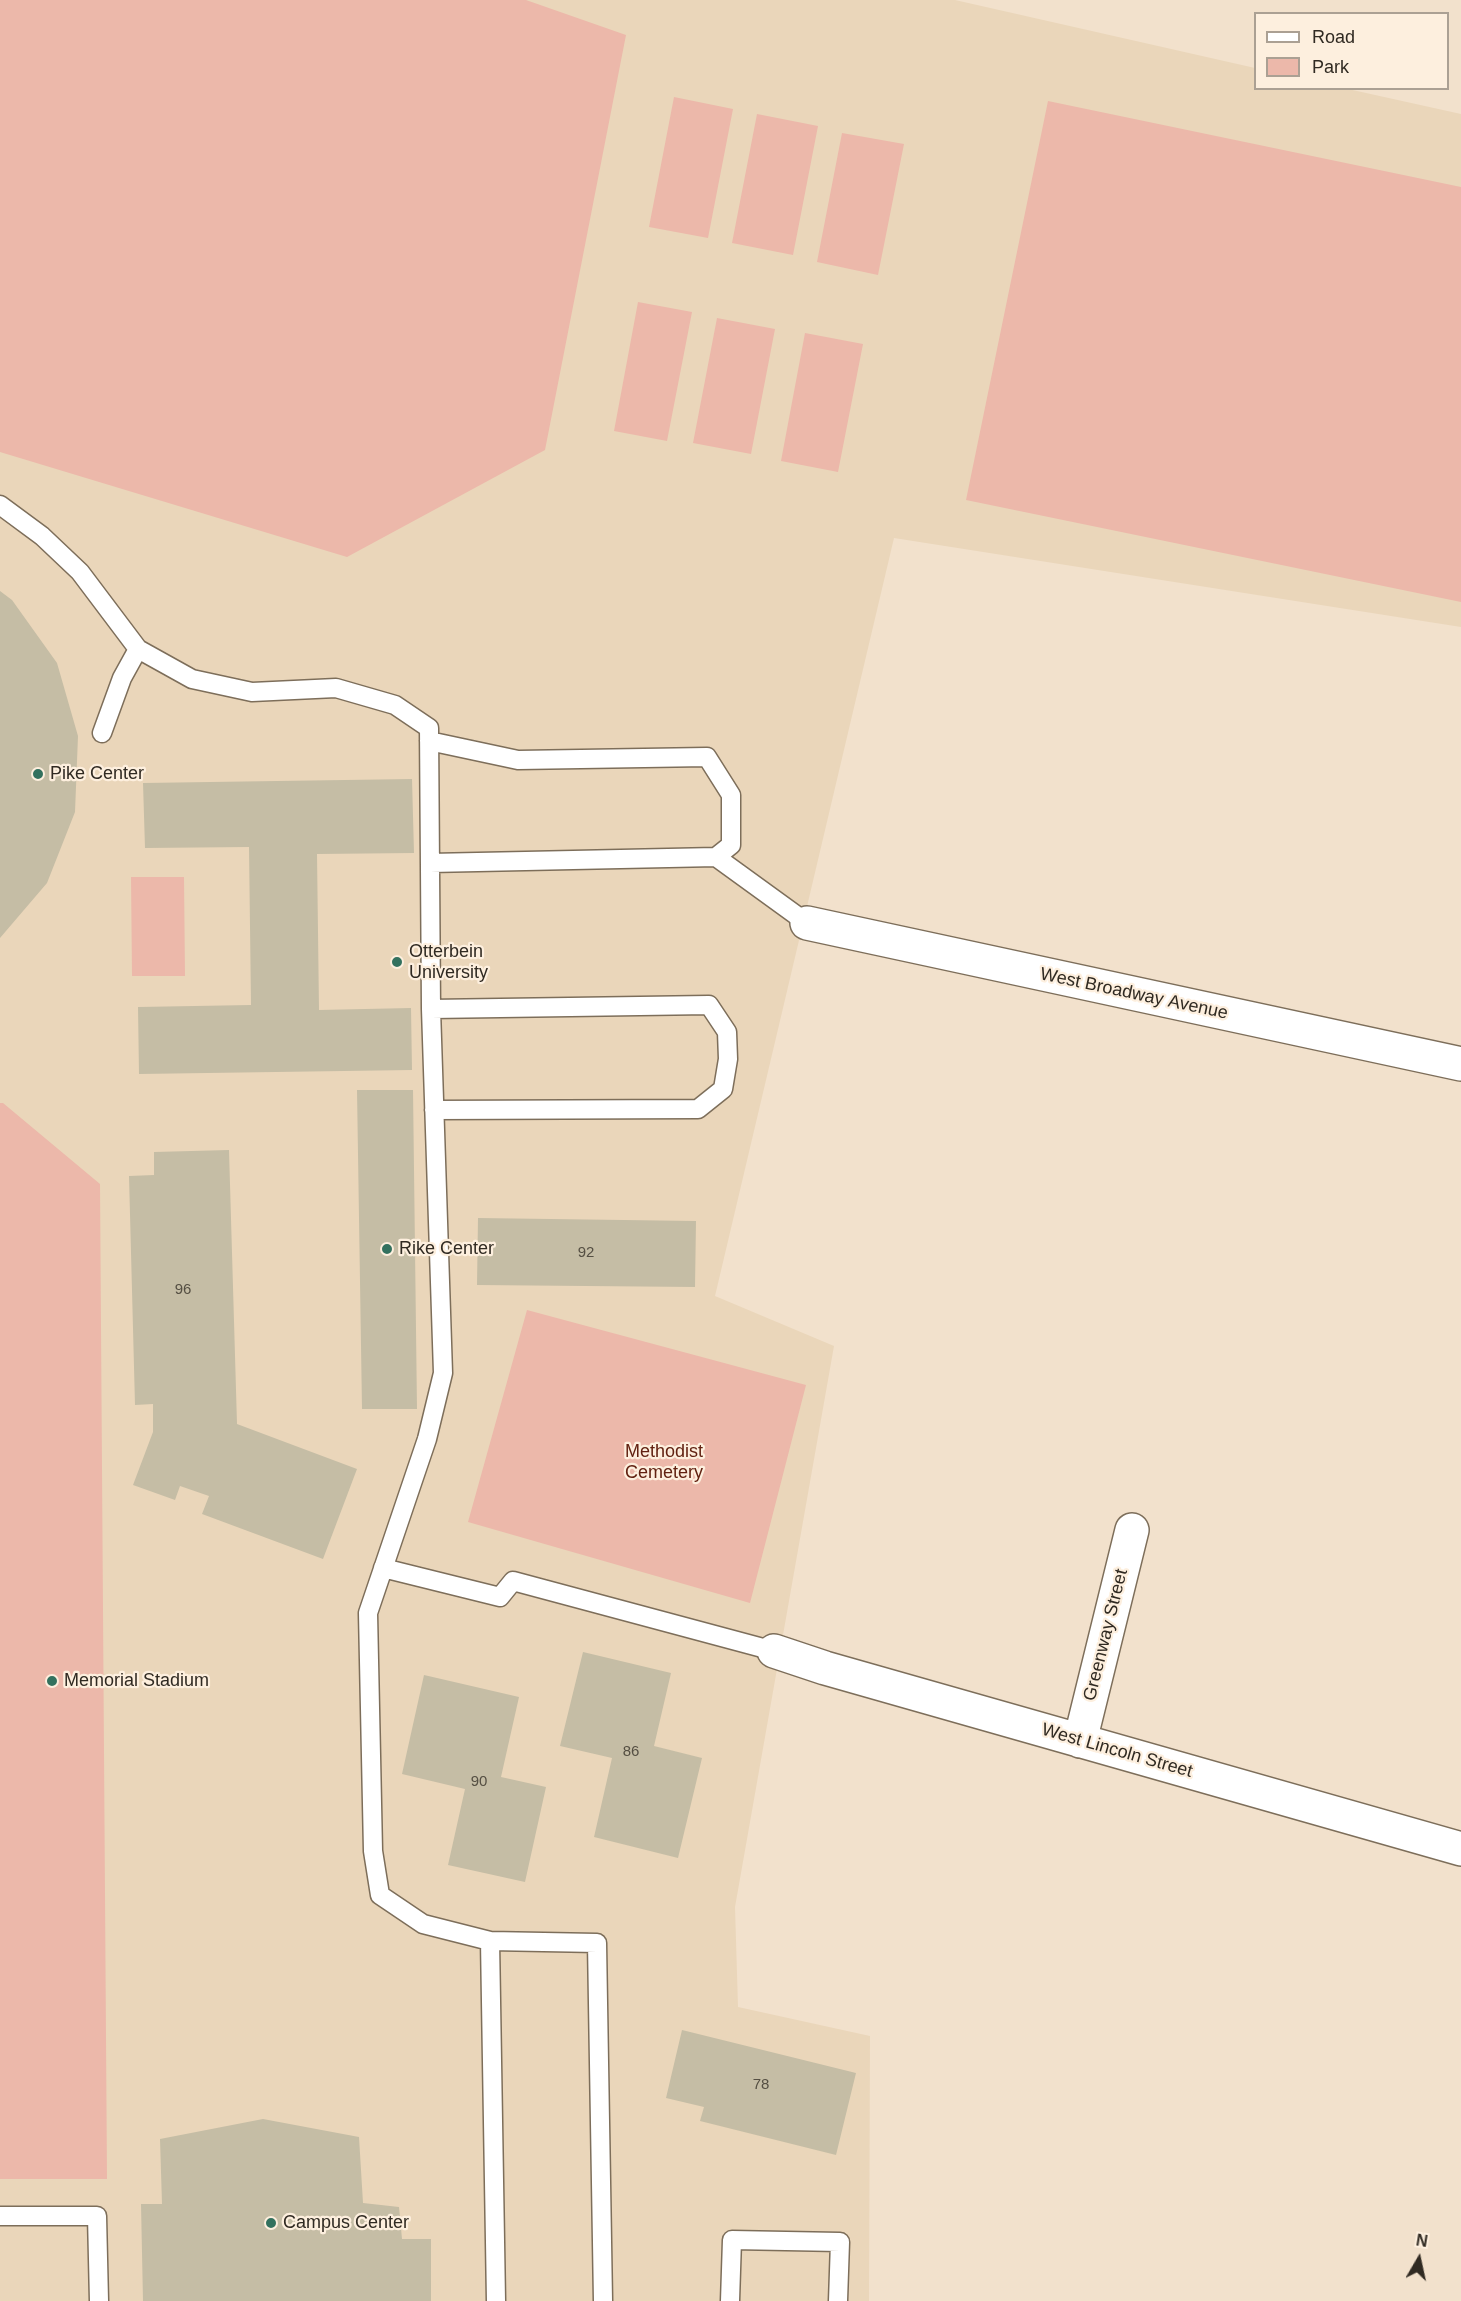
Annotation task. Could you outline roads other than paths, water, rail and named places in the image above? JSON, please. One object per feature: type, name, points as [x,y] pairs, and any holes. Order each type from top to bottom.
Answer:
[{"type":"street","name":"West Broadway Avenue","points":[[807,923],[1461,1064]]},
{"type":"street","name":"Greenway Street","points":[[1080,1741],[1132,1530]]},
{"type":"street","name":"West Lincoln Street","points":[[774,1651],[1461,1849]]},
{"type":"lane","points":[[0,505],[42,536],[80,572],[138,650],[192,679],[252,692],[336,688],[395,705],[429,728],[431,1009],[443,1372],[427,1439],[368,1613],[373,1851],[380,1895],[423,1924],[490,1941],[597,1943],[603,2301]]},
{"type":"lane","points":[[102,733],[122,678],[138,650]]},
{"type":"lane","points":[[429,741],[518,760],[707,756],[731,795],[731,845],[716,857]]},
{"type":"lane","points":[[430,863],[716,857],[807,923]]},
{"type":"lane","points":[[431,1009],[709,1005],[727,1032],[728,1059],[723,1089],[698,1109],[434,1110]]},
{"type":"lane","points":[[383,1568],[500,1597],[513,1581],[774,1651]]},
{"type":"lane","points":[[490,1941],[496,2301]]},
{"type":"lane","points":[[0,2216],[97,2216],[99,2301]]},
{"type":"lane","points":[[730,2301],[732,2240],[840,2242],[838,2301]]},
{"type":"place","name":"Pike Center","points":[[38,774]]},
{"type":"place","name":"Otterbein University","points":[[397,962]]},
{"type":"place","name":"Rike Center","points":[[387,1249]]},
{"type":"place","name":"Memorial Stadium","points":[[52,1681]]},
{"type":"place","name":"Campus Center","points":[[271,2223]]},
{"type":"park label","name":"Methodist Cemetery","points":[[664,1462]]}]
